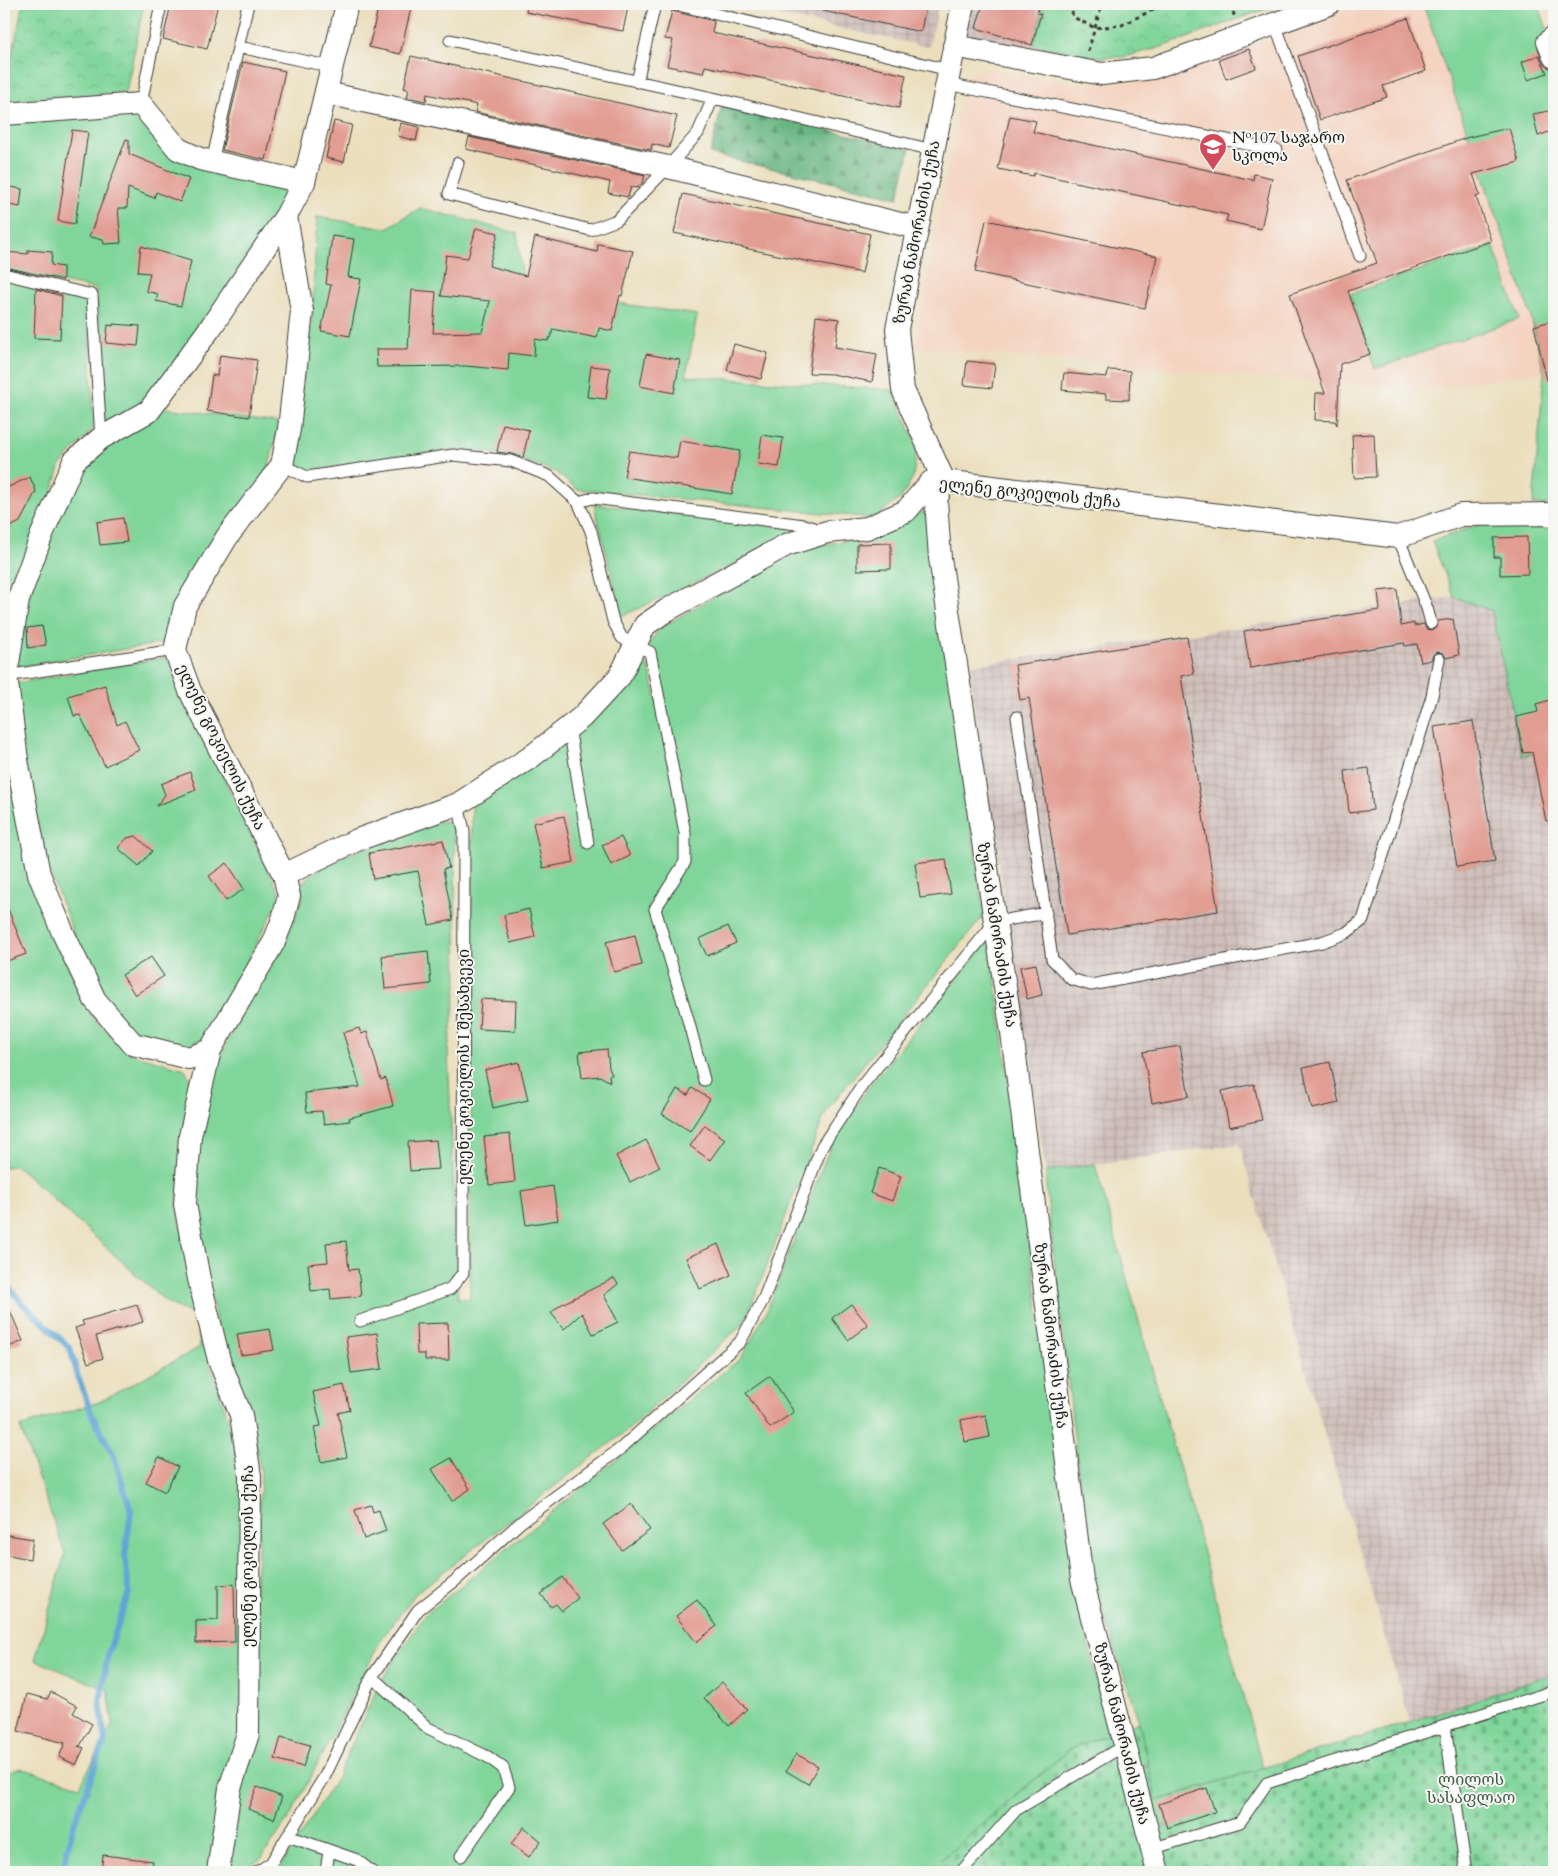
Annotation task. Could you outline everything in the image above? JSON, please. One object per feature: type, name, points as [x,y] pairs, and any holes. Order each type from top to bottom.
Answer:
[{"type":"street","points":[[210,1050],[188,1058],[133,1044],[95,1000],[63,933],[39,874],[17,760],[6,676],[18,600],[42,534],[74,461],[101,438],[149,410],[211,327],[286,216],[304,182],[347,4]]},
{"type":"street","name":"ზურაბ ნამორაძის ქუჩა","points":[[963,4],[897,329],[903,390],[944,481],[936,500],[940,558],[1012,1033],[1082,1579],[1158,1872]]},
{"type":"street","points":[[954,46],[1102,74],[1153,68],[1329,4]]},
{"type":"street","points":[[1554,37],[1548,42],[1554,57]]},
{"type":"street","points":[[326,93],[668,167],[917,228]]},
{"type":"street","points":[[4,114],[141,104],[178,149],[200,159],[304,182]]},
{"type":"street","points":[[282,465],[289,429],[302,311],[286,216]]},
{"type":"street","name":"ელენე გოკიელის ქუჩა","points":[[218,1872],[230,1788],[248,1734],[250,1476],[241,1415],[219,1360],[199,1279],[185,1204],[190,1136],[210,1050],[274,942],[289,896],[284,875],[190,691],[175,650],[185,606],[227,537],[282,465]]},
{"type":"street","name":"ელენე გოკიელის ქუჩა","points":[[635,646],[645,625],[667,610],[786,545],[827,532],[867,528],[906,511],[931,482],[944,481],[1398,537],[1461,515],[1554,514]]},
{"type":"street","points":[[284,875],[357,840],[458,804],[531,757],[582,717],[620,676],[635,646]]},
{"type":"lane","points":[[141,104],[160,4]]},
{"type":"lane","points":[[212,162],[248,4]]},
{"type":"lane","points":[[637,82],[655,4]]},
{"type":"lane","points":[[674,4],[948,77],[1277,150]]},
{"type":"lane","points":[[1274,24],[1360,256]]},
{"type":"lane","points":[[450,40],[713,98],[933,150]]},
{"type":"lane","points":[[239,47],[332,67]]},
{"type":"lane","points":[[458,163],[449,194],[590,230],[617,220],[668,167],[698,133],[713,98]]},
{"type":"lane","points":[[4,274],[92,295],[101,438]]},
{"type":"lane","points":[[282,465],[307,477],[454,455],[511,461],[549,476],[578,502],[591,531],[613,621],[622,638],[650,652],[684,833],[685,862],[655,909],[704,1080]]},
{"type":"lane","points":[[578,502],[593,498],[603,499],[804,524],[827,532]]},
{"type":"lane","points":[[1398,537],[1427,608],[1431,623]]},
{"type":"lane","points":[[6,676],[175,650]]},
{"type":"lane","points":[[1017,717],[1052,959],[1071,979],[1091,985],[1322,942],[1346,933],[1363,920],[1432,696],[1439,659]]},
{"type":"lane","points":[[570,727],[588,842]]},
{"type":"lane","name":"ელენე გოკიელის I შესახვევი","points":[[360,1321],[450,1289],[463,1273],[464,831],[458,804]]},
{"type":"lane","points":[[258,1872],[271,1863],[325,1776],[372,1677],[418,1610],[456,1580],[521,1522],[620,1449],[740,1342],[764,1298],[822,1146],[864,1083],[995,922],[1046,913]]},
{"type":"lane","points":[[372,1677],[428,1728],[488,1757],[503,1768],[509,1787],[461,1856]]},
{"type":"lane","points":[[1151,1849],[1240,1822],[1267,1783],[1554,1691]]},
{"type":"lane","points":[[1445,1726],[1466,1872]]},
{"type":"lane","points":[[961,1872],[1016,1810],[1125,1745]]},
{"type":"lane","points":[[288,1836],[357,1860],[372,1872]]},
{"type":"lane","points":[[326,1872],[329,1851]]},
{"type":"path","points":[[1070,4],[1073,17],[1095,28],[1122,26],[1165,4]]},
{"type":"path","points":[[1086,59],[1102,4]]},
{"type":"shaded area","points":[[726,4],[939,4],[929,47]]},
{"type":"shaded area","points":[[967,4],[1045,4],[1031,53],[970,40],[963,20]]},
{"type":"shaded area","name":"№107 საჯარო სკოლა","points":[[1363,4],[1423,4],[1530,313],[1544,372],[1429,388],[1263,378],[915,347],[964,76],[984,69],[1084,84],[1150,81],[1313,24]]},
{"type":"shaded area","points":[[1454,597],[1492,611],[1522,756],[1554,749],[1554,1674],[1410,1722],[1239,1144],[1046,1171],[969,672],[971,665]]},
{"type":"green space","points":[[23,4],[144,4],[126,92],[4,104],[4,92]]},
{"type":"green space","points":[[1045,4],[1279,4],[1165,46],[1124,57],[1094,57],[1033,45]]},
{"type":"green space","points":[[1423,4],[1538,4],[1554,48],[1554,505],[1533,505],[1544,373],[1530,313]]},
{"type":"green space","points":[[722,105],[910,149],[898,198],[710,154]]},
{"type":"green space","points":[[138,111],[178,156],[293,187],[151,401],[115,426],[104,419],[96,289],[4,270],[4,119]]},
{"type":"green space","points":[[420,208],[517,233],[524,289],[697,315],[686,376],[893,390],[917,446],[913,477],[901,498],[874,518],[577,489],[554,471],[509,455],[460,449],[307,471],[291,458],[312,316],[317,217],[387,228]]},
{"type":"green space","points":[[1493,245],[1519,319],[1375,369],[1350,294]]},
{"type":"green space","points":[[4,279],[88,300],[94,428],[61,464],[4,645]]},
{"type":"green space","points":[[158,407],[279,423],[269,466],[169,642],[17,667],[38,551],[81,473],[113,437]]},
{"type":"green space","points":[[594,504],[795,529],[743,561],[622,616]]},
{"type":"green space","points":[[925,510],[984,915],[826,1111],[745,1322],[629,1429],[416,1593],[381,1640],[291,1815],[261,1859],[238,1872],[226,1872],[258,1557],[261,1472],[247,1406],[222,1349],[191,1200],[212,1073],[242,1013],[283,945],[302,900],[301,884],[326,863],[438,821],[454,822],[457,985],[448,1051],[458,1298],[470,1299],[472,806],[641,655],[649,668],[685,817],[658,662],[649,644],[660,628],[747,578],[806,548],[878,535]]},
{"type":"green space","points":[[1479,525],[1554,529],[1554,749],[1522,756],[1492,611],[1454,597],[1432,541]]},
{"type":"green space","points":[[168,657],[174,676],[281,896],[219,1015],[201,1040],[181,1048],[134,1038],[99,997],[46,863],[23,756],[17,683]]},
{"type":"green space","points":[[4,710],[70,971],[95,1019],[129,1053],[185,1069],[191,1082],[177,1206],[209,1360],[244,1470],[241,1734],[210,1872],[4,1872],[4,1775],[20,1768],[80,1786],[113,1723],[108,1690],[35,1660],[65,1553],[20,1427],[99,1402],[200,1347],[197,1317],[166,1302],[16,1165],[4,1168]]},
{"type":"green space","points":[[990,938],[1074,1583],[1109,1734],[1070,1749],[942,1859],[930,1872],[271,1872],[280,1867],[337,1778],[379,1684],[424,1616],[741,1358],[767,1311],[832,1142],[874,1080]]},
{"type":"green space","points":[[1095,1164],[1263,1768],[1156,1801],[1139,1722],[1089,1567],[1046,1186],[1046,1171]]},
{"type":"green space","name":"ლილოს სასაფლაო","points":[[1554,1674],[1554,1872],[930,1872],[942,1859],[1070,1749],[1139,1722],[1156,1801],[1410,1722]]},
{"type":"building","points":[[171,4],[218,4],[207,49],[163,39]]},
{"type":"building","points":[[379,4],[412,4],[400,54],[369,47]]},
{"type":"building","points":[[527,4],[614,4],[628,7],[623,31],[526,12]]},
{"type":"building","points":[[824,4],[926,4],[921,32],[823,11]]},
{"type":"building","points":[[983,4],[1030,4],[1039,6],[1037,13],[1041,14],[1032,45],[976,28]]},
{"type":"building","points":[[672,11],[714,21],[712,33],[906,75],[899,108],[705,66],[703,73],[667,66],[673,40],[665,39]]},
{"type":"building","points":[[1408,18],[1426,71],[1383,86],[1387,97],[1320,120],[1298,56]]},
{"type":"building","points":[[1249,49],[1256,68],[1226,79],[1219,60]]},
{"type":"building","points":[[1539,55],[1547,73],[1528,80],[1522,62]]},
{"type":"building","points":[[411,56],[677,116],[669,148],[652,144],[651,150],[475,112],[477,105],[427,94],[426,101],[407,97],[409,90],[404,88]]},
{"type":"building","points":[[243,62],[285,71],[266,160],[222,150]]},
{"type":"building","points":[[1554,110],[1554,130],[1538,136],[1533,114]]},
{"type":"building","points":[[1010,116],[1036,121],[1033,132],[1253,180],[1254,174],[1272,178],[1261,229],[1226,221],[1228,215],[1034,173],[1033,176],[998,169]]},
{"type":"building","points":[[334,121],[352,125],[344,162],[326,158]]},
{"type":"building","points":[[401,123],[419,127],[416,141],[398,136]]},
{"type":"building","points":[[1509,128],[1519,162],[1473,174],[1480,195],[1476,197],[1491,241],[1348,291],[1370,354],[1340,364],[1337,425],[1335,421],[1315,420],[1316,393],[1325,393],[1290,294],[1377,263],[1347,180],[1469,137]]},
{"type":"building","points":[[72,130],[88,132],[75,224],[58,221]]},
{"type":"building","points":[[469,137],[645,175],[643,182],[637,188],[631,187],[628,197],[608,193],[610,182],[466,149]]},
{"type":"building","points":[[126,139],[129,140],[129,154],[189,179],[180,202],[156,192],[154,198],[128,188],[127,208],[118,208],[121,243],[104,244],[103,239],[89,237]]},
{"type":"building","points":[[4,186],[22,189],[20,207],[4,204]]},
{"type":"building","points":[[683,194],[870,234],[862,273],[674,233]]},
{"type":"building","points":[[986,220],[1157,256],[1145,308],[975,272]]},
{"type":"building","points":[[476,228],[498,233],[489,266],[526,276],[535,237],[597,252],[598,244],[633,251],[612,331],[599,328],[597,338],[553,329],[551,338],[548,341],[535,339],[534,356],[509,353],[508,370],[466,366],[377,367],[376,349],[408,349],[412,290],[436,292],[433,333],[482,332],[490,301],[441,296],[446,255],[468,258]]},
{"type":"building","points":[[332,236],[354,239],[348,277],[361,279],[350,336],[321,331],[331,285],[326,284]]},
{"type":"building","points":[[141,246],[191,261],[181,306],[156,301],[158,294],[146,291],[150,273],[138,272]]},
{"type":"building","points":[[28,250],[52,252],[51,265],[63,267],[63,280],[4,267],[4,252],[28,254]]},
{"type":"building","points":[[36,289],[62,296],[60,339],[34,338]]},
{"type":"building","points":[[816,316],[839,319],[835,347],[877,354],[872,382],[832,374],[809,373]]},
{"type":"building","points":[[1554,320],[1554,379],[1547,380],[1534,326]]},
{"type":"building","points":[[113,324],[140,326],[138,346],[106,343],[108,325],[113,326]]},
{"type":"building","points":[[734,344],[768,353],[761,379],[727,370]]},
{"type":"building","points":[[646,354],[680,360],[674,393],[640,386]]},
{"type":"building","points":[[220,355],[257,360],[249,417],[207,411],[212,375],[217,376]]},
{"type":"building","points":[[967,361],[995,364],[992,388],[964,385]]},
{"type":"building","points":[[591,366],[610,368],[606,399],[587,397]]},
{"type":"building","points":[[1108,370],[1130,371],[1129,400],[1106,399],[1106,394],[1062,390],[1064,373],[1107,377]]},
{"type":"building","points":[[503,424],[529,430],[523,458],[497,452]]},
{"type":"building","points":[[1374,434],[1376,477],[1354,478],[1352,435]]},
{"type":"building","points":[[762,435],[783,438],[779,467],[758,464]]},
{"type":"building","points":[[680,441],[740,451],[732,494],[624,477],[629,451],[677,458]]},
{"type":"building","points":[[30,477],[36,491],[20,522],[4,530],[4,489]]},
{"type":"building","points":[[123,518],[127,542],[100,545],[97,522]]},
{"type":"building","points":[[1527,537],[1528,574],[1500,575],[1500,557],[1494,557],[1494,538]]},
{"type":"building","points":[[891,543],[891,569],[857,570],[857,544]]},
{"type":"building","points":[[1397,589],[1401,626],[1414,623],[1414,626],[1424,624],[1426,629],[1432,630],[1437,628],[1438,621],[1453,619],[1459,655],[1446,658],[1443,653],[1437,652],[1431,660],[1421,662],[1417,644],[1405,646],[1404,643],[1250,668],[1244,631],[1380,610],[1378,591]]},
{"type":"building","points":[[42,626],[46,645],[28,648],[27,628]]},
{"type":"building","points":[[1187,637],[1194,674],[1181,676],[1218,911],[1067,935],[1029,698],[1020,700],[1015,665]]},
{"type":"building","points":[[105,685],[117,725],[125,721],[139,750],[105,766],[80,715],[74,716],[68,696]]},
{"type":"building","points":[[1554,699],[1554,820],[1546,821],[1532,752],[1523,753],[1516,717],[1538,712],[1536,704]]},
{"type":"building","points":[[1473,721],[1495,861],[1457,867],[1434,727]]},
{"type":"building","points":[[1369,768],[1373,810],[1349,813],[1345,771]]},
{"type":"building","points":[[190,772],[196,790],[156,806],[165,795],[161,784]]},
{"type":"building","points":[[564,816],[574,862],[543,868],[533,823]]},
{"type":"building","points":[[136,836],[152,851],[139,866],[118,848],[127,838]]},
{"type":"building","points":[[621,837],[630,856],[611,865],[602,845]]},
{"type":"building","points":[[443,840],[449,868],[443,869],[453,920],[429,925],[418,871],[373,879],[369,853]]},
{"type":"building","points":[[946,859],[951,894],[920,898],[915,863]]},
{"type":"building","points":[[227,863],[244,889],[226,901],[209,876]]},
{"type":"building","points":[[4,899],[26,954],[4,962]]},
{"type":"building","points":[[529,909],[535,937],[510,943],[504,915]]},
{"type":"building","points":[[728,926],[736,943],[707,956],[699,939]]},
{"type":"building","points":[[635,935],[642,965],[614,972],[606,942]]},
{"type":"building","points":[[428,951],[431,984],[385,989],[382,956]]},
{"type":"building","points":[[151,957],[164,976],[135,995],[122,975]]},
{"type":"building","points":[[1036,964],[1042,995],[1027,999],[1020,967]]},
{"type":"building","points":[[481,999],[516,1001],[515,1031],[479,1029]]},
{"type":"building","points":[[359,1028],[361,1034],[367,1032],[381,1080],[386,1078],[393,1106],[349,1118],[350,1121],[324,1124],[322,1111],[307,1112],[305,1093],[360,1087],[343,1033]]},
{"type":"building","points":[[1180,1046],[1189,1096],[1152,1103],[1143,1052]]},
{"type":"building","points":[[607,1049],[609,1068],[612,1075],[609,1075],[610,1082],[600,1076],[582,1078],[579,1052]]},
{"type":"building","points":[[519,1062],[528,1100],[493,1108],[485,1070]]},
{"type":"building","points":[[1330,1062],[1339,1103],[1312,1109],[1303,1068]]},
{"type":"building","points":[[1254,1084],[1262,1120],[1229,1127],[1222,1091]]},
{"type":"building","points":[[692,1088],[710,1099],[690,1131],[662,1114],[677,1089],[688,1095]]},
{"type":"building","points":[[705,1125],[725,1139],[710,1160],[690,1146]]},
{"type":"building","points":[[510,1134],[515,1182],[489,1185],[484,1137]]},
{"type":"building","points":[[436,1140],[439,1169],[410,1171],[408,1142]]},
{"type":"building","points":[[646,1140],[660,1167],[630,1182],[616,1156]]},
{"type":"building","points":[[879,1168],[901,1176],[892,1201],[870,1193]]},
{"type":"building","points":[[553,1186],[558,1220],[526,1225],[521,1191]]},
{"type":"building","points":[[346,1241],[349,1270],[358,1269],[361,1296],[331,1299],[330,1289],[311,1291],[308,1264],[328,1262],[326,1243]]},
{"type":"building","points":[[718,1244],[731,1275],[700,1289],[686,1258]]},
{"type":"building","points":[[614,1278],[618,1284],[604,1295],[618,1322],[593,1334],[582,1313],[564,1329],[551,1313],[560,1305]]},
{"type":"building","points":[[4,1297],[23,1341],[4,1349]]},
{"type":"building","points":[[851,1304],[868,1325],[848,1340],[832,1318]]},
{"type":"building","points":[[137,1305],[143,1322],[96,1336],[103,1358],[88,1363],[75,1328],[84,1325],[82,1321]]},
{"type":"building","points":[[448,1323],[449,1360],[425,1360],[425,1354],[417,1354],[416,1324]]},
{"type":"building","points":[[270,1329],[274,1350],[241,1355],[237,1334]]},
{"type":"building","points":[[377,1333],[382,1369],[351,1373],[346,1337]]},
{"type":"building","points":[[770,1376],[794,1412],[770,1428],[746,1393]]},
{"type":"building","points":[[344,1385],[350,1410],[338,1413],[347,1457],[321,1462],[314,1427],[321,1426],[313,1392]]},
{"type":"building","points":[[986,1415],[990,1437],[965,1442],[961,1420]]},
{"type":"building","points":[[159,1457],[178,1467],[165,1492],[146,1482]]},
{"type":"building","points":[[451,1458],[470,1489],[452,1501],[432,1469]]},
{"type":"building","points":[[631,1504],[650,1530],[622,1550],[603,1524]]},
{"type":"building","points":[[371,1505],[373,1512],[379,1510],[386,1531],[364,1539],[355,1510]]},
{"type":"building","points":[[7,1535],[33,1539],[30,1559],[4,1554]]},
{"type":"building","points":[[562,1577],[578,1598],[562,1611],[556,1604],[551,1607],[541,1594]]},
{"type":"building","points":[[234,1584],[235,1642],[196,1643],[196,1621],[218,1620],[218,1585]]},
{"type":"building","points":[[697,1600],[717,1626],[696,1642],[676,1616]]},
{"type":"building","points":[[722,1682],[747,1709],[729,1726],[704,1698]]},
{"type":"building","points":[[51,1692],[77,1706],[73,1713],[92,1724],[80,1746],[78,1746],[84,1748],[76,1765],[59,1757],[65,1743],[18,1731],[27,1694],[47,1699]]},
{"type":"building","points":[[281,1737],[310,1745],[303,1767],[275,1759]]},
{"type":"building","points":[[796,1754],[818,1766],[808,1784],[786,1771]]},
{"type":"building","points":[[257,1787],[282,1797],[274,1819],[248,1809]]},
{"type":"building","points":[[1207,1788],[1215,1812],[1167,1828],[1159,1804]]},
{"type":"building","points":[[524,1827],[541,1841],[529,1857],[511,1844]]},
{"type":"building","points":[[103,1855],[153,1861],[152,1872],[101,1872]]},
{"type":"waterway","points":[[4,1281],[22,1303],[70,1348],[78,1377],[93,1417],[114,1456],[131,1511],[125,1556],[129,1592],[108,1655],[100,1701],[105,1740],[74,1824],[64,1863],[57,1872]]},
{"type":"place","name":"№107 საჯარო სკოლა","points":[[1213,171]]}]
